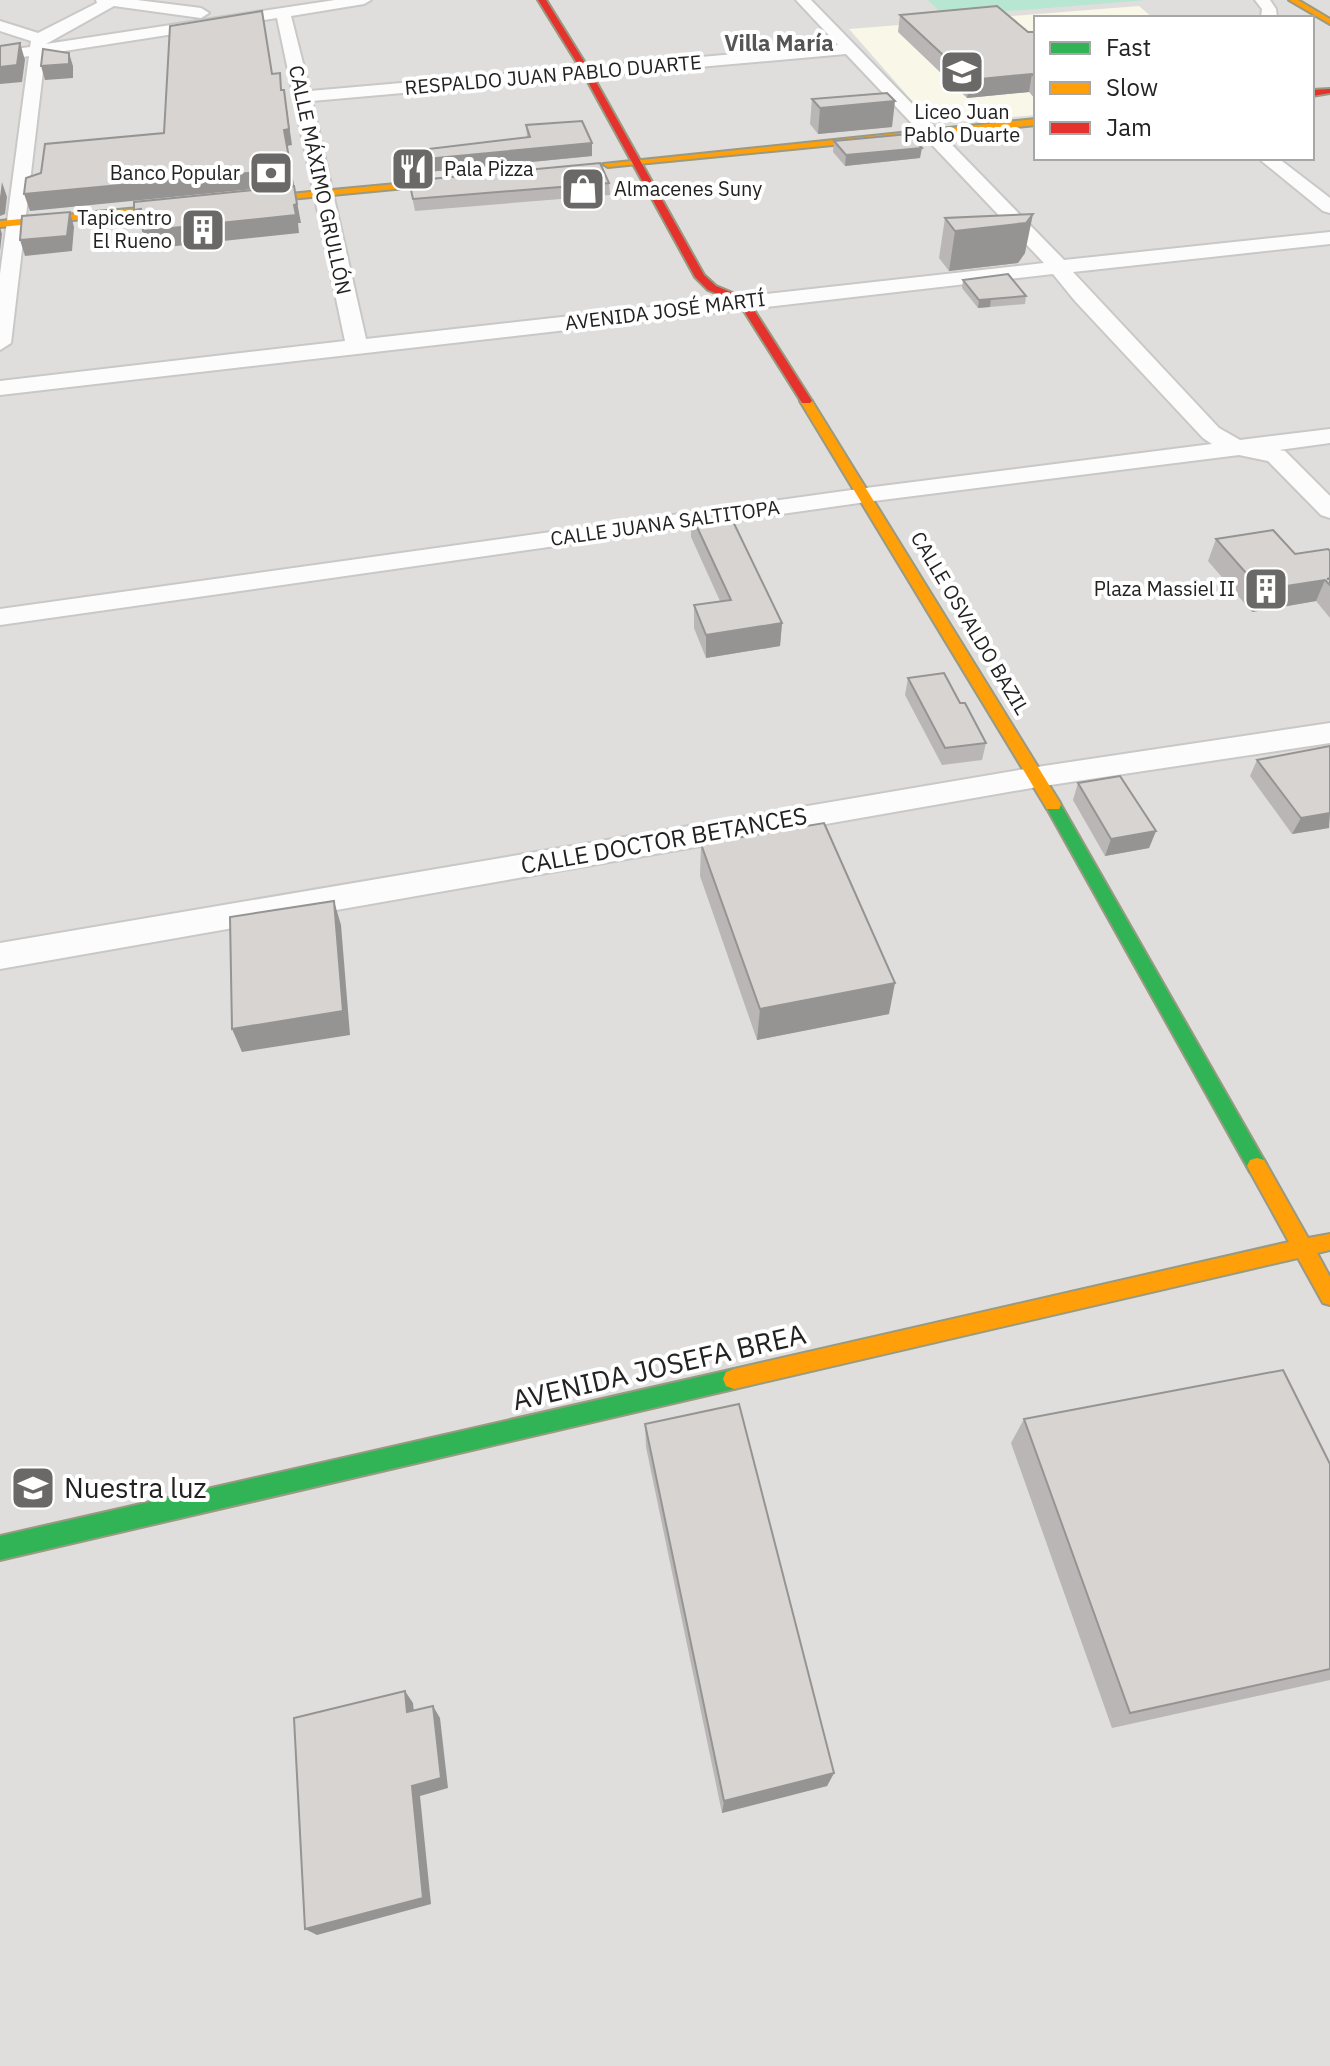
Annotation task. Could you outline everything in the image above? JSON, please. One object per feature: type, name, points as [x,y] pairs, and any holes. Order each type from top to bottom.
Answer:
[{"type":"street","points":[[0,343],[9,223],[38,45],[110,0],[243,19]]},
{"type":"street","points":[[0,56],[38,45],[243,19],[278,6],[364,0]]},
{"type":"street","points":[[542,0],[586,71],[700,277],[712,288],[743,301]]},
{"type":"street","points":[[803,0],[1058,266],[1082,297],[1211,433],[1233,446],[1276,456],[1330,510]]},
{"type":"street","points":[[1293,0],[1330,22]]},
{"type":"street","name":"CALLE MÁXIMO GRULLÓN","points":[[278,6],[303,97],[321,195],[357,348]]},
{"type":"street","points":[[0,26],[38,45]]},
{"type":"street","name":"RESPALDO JUAN PABLO DUARTE","points":[[303,97],[850,49]]},
{"type":"street","points":[[587,166],[1034,122]]},
{"type":"street","points":[[1270,160],[1330,207]]},
{"type":"street","points":[[9,223],[493,176]]},
{"type":"street","name":"AVENIDA JOSÉ MARTÍ","points":[[0,388],[743,301],[1330,238]]},
{"type":"street","name":"CALLE OSVALDO BAZIL","points":[[743,301],[866,495],[1037,777],[1330,1296]]},
{"type":"street","name":"CALLE JUANA SALTITOPA","points":[[0,617],[866,495],[1330,436]]},
{"type":"street","name":"CALLE DOCTOR BETANCES","points":[[0,956],[1037,777],[1330,733]]},
{"type":"street","name":"AVENIDA JOSEFA BREA","points":[[0,1548],[1330,1242]]},
{"type":"shaded area","points":[[0,0],[1330,0],[1330,2066],[0,2066]]},
{"type":"shaded area","name":"Liceo Juan Pablo Duarte","points":[[1139,6],[1151,16],[1034,16],[1034,115],[956,122],[928,119],[849,29]]},
{"type":"green space","points":[[928,0],[1147,0],[945,16]]},
{"type":"building","points":[[997,6],[1028,32],[1034,32],[1034,76],[970,80],[900,15]]},
{"type":"building","points":[[262,11],[272,74],[280,73],[281,90],[284,90],[289,129],[284,130],[291,169],[24,194],[26,178],[41,173],[45,144],[164,133],[170,26]]},
{"type":"building","points":[[20,43],[17,65],[0,67],[0,46]]},
{"type":"building","points":[[43,49],[69,53],[69,64],[41,66]]},
{"type":"building","points":[[887,93],[895,101],[820,108],[812,99]]},
{"type":"building","points":[[582,121],[592,143],[405,161],[403,152],[530,137],[526,125]]},
{"type":"building","points":[[909,134],[922,148],[846,155],[834,141]]},
{"type":"building","points":[[600,163],[609,183],[413,199],[409,181]]},
{"type":"building","points":[[294,186],[296,215],[143,231],[141,209],[134,210],[134,202]]},
{"type":"building","points":[[70,212],[67,236],[20,240],[22,216]]},
{"type":"building","points":[[1033,214],[1026,223],[955,231],[945,218]]},
{"type":"building","points":[[1008,274],[1026,296],[979,300],[963,280]]},
{"type":"building","points":[[727,509],[782,623],[706,635],[694,605],[731,600],[691,514]]},
{"type":"building","points":[[1273,530],[1295,554],[1328,549],[1330,578],[1327,579],[1330,579],[1330,585],[1325,580],[1261,590],[1216,539]]},
{"type":"building","points":[[944,673],[960,703],[965,703],[986,743],[945,748],[908,678]]},
{"type":"building","points":[[1330,746],[1330,813],[1301,818],[1257,760]]},
{"type":"building","points":[[1120,776],[1156,831],[1111,839],[1078,783]]},
{"type":"building","points":[[824,823],[895,983],[760,1009],[701,844]]},
{"type":"building","points":[[334,901],[343,1011],[232,1029],[230,917]]},
{"type":"building","points":[[1283,1370],[1330,1464],[1330,1669],[1130,1713],[1024,1419]]},
{"type":"building","points":[[739,1404],[834,1773],[724,1801],[645,1424]]},
{"type":"building","points":[[405,1691],[407,1712],[433,1706],[441,1778],[412,1786],[423,1898],[305,1929],[294,1718]]},
{"type":"traffic: fast","points":[[1053,805],[1257,1166]]},
{"type":"traffic: fast","points":[[0,1548],[734,1379]]},
{"type":"traffic: slow","points":[[1293,0],[1330,22]]},
{"type":"traffic: slow","points":[[608,164],[1034,122]]},
{"type":"traffic: slow","points":[[0,224],[468,179]]},
{"type":"traffic: slow","points":[[806,401],[1053,805]]},
{"type":"traffic: slow","points":[[1257,1166],[1330,1296]]},
{"type":"traffic: slow","points":[[734,1379],[1328,1242]]},
{"type":"traffic: jam","points":[[542,0],[586,71],[700,277],[712,288],[743,301],[806,401]]},
{"type":"traffic: jam","points":[[1314,93],[1330,91]]},
{"type":"place","name":"Liceo Juan Pablo Duarte","points":[[962,72]]},
{"type":"place","name":"Pala Pizza","points":[[413,169]]},
{"type":"place","name":"Banco Popular","points":[[271,173]]},
{"type":"place","name":"Almacenes Suny","points":[[583,189]]},
{"type":"place","name":"Tapicentro El Rueno","points":[[203,230]]},
{"type":"place","name":"Plaza Massiel II","points":[[1266,589]]},
{"type":"place","name":"Nuestra luz","points":[[33,1488]]},
{"type":"district","name":"Villa María","points":[[779,43]]}]
